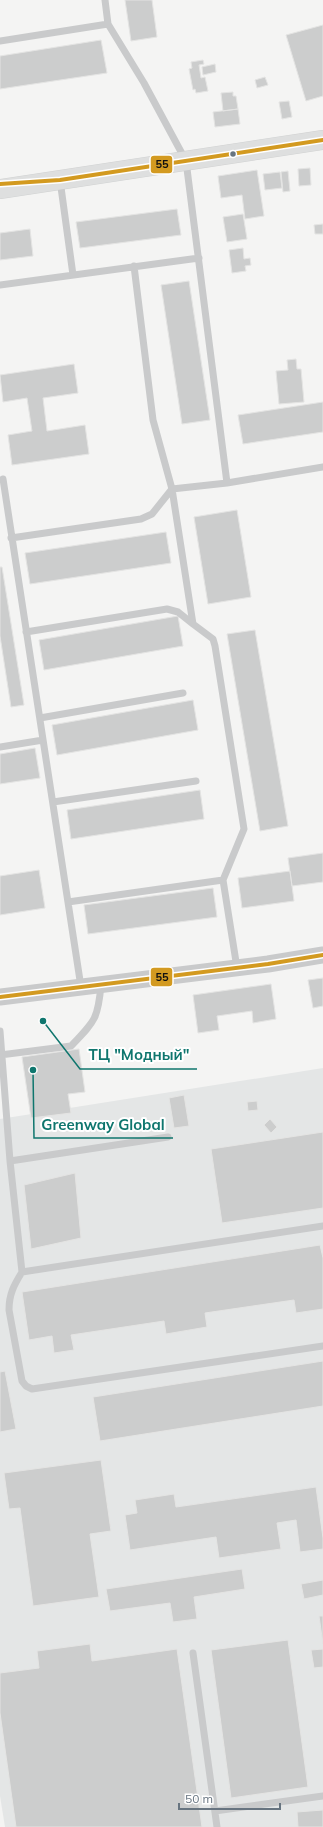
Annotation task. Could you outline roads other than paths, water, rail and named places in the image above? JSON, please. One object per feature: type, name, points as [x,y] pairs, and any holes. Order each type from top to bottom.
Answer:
[{"type":"main road","points":[[0,189],[323,140]]},
{"type":"main road","points":[[0,184],[60,180]]},
{"type":"street","points":[[0,997],[237,968],[323,955]]},
{"type":"lane","points":[[105,0],[108,24],[144,83],[186,161],[227,484]]},
{"type":"lane","points":[[0,41],[108,24]]},
{"type":"lane","points":[[60,180],[73,275]]},
{"type":"lane","points":[[0,285],[199,258]]},
{"type":"lane","points":[[134,266],[153,420],[172,489],[193,624]]},
{"type":"lane","points":[[11,538],[141,520],[152,514],[172,489],[227,484],[323,467]]},
{"type":"lane","points":[[3,479],[82,987]]},
{"type":"lane","points":[[26,632],[167,610],[178,612],[212,639],[215,646],[244,829],[223,880],[237,968]]},
{"type":"lane","points":[[40,718],[183,693]]},
{"type":"lane","points":[[0,747],[43,740]]},
{"type":"lane","points":[[53,802],[196,781]]},
{"type":"lane","points":[[68,902],[223,880]]},
{"type":"lane","points":[[1,1055],[71,1046],[94,1020],[99,1009],[101,984]]},
{"type":"lane","points":[[0,1031],[10,1161],[22,1272],[12,1289],[9,1298],[9,1310],[22,1380],[26,1386],[32,1389],[323,1346]]},
{"type":"lane","points":[[10,1161],[168,1137]]},
{"type":"lane","points":[[22,1272],[323,1226]]},
{"type":"lane","points":[[193,1653],[217,1827]]},
{"type":"lane","points":[[215,1811],[323,1796]]},
{"type":"place","name":"ТЦ \"Модный\"","points":[[43,1021]]},
{"type":"place","name":"Greenway Global","points":[[33,1070]]}]
